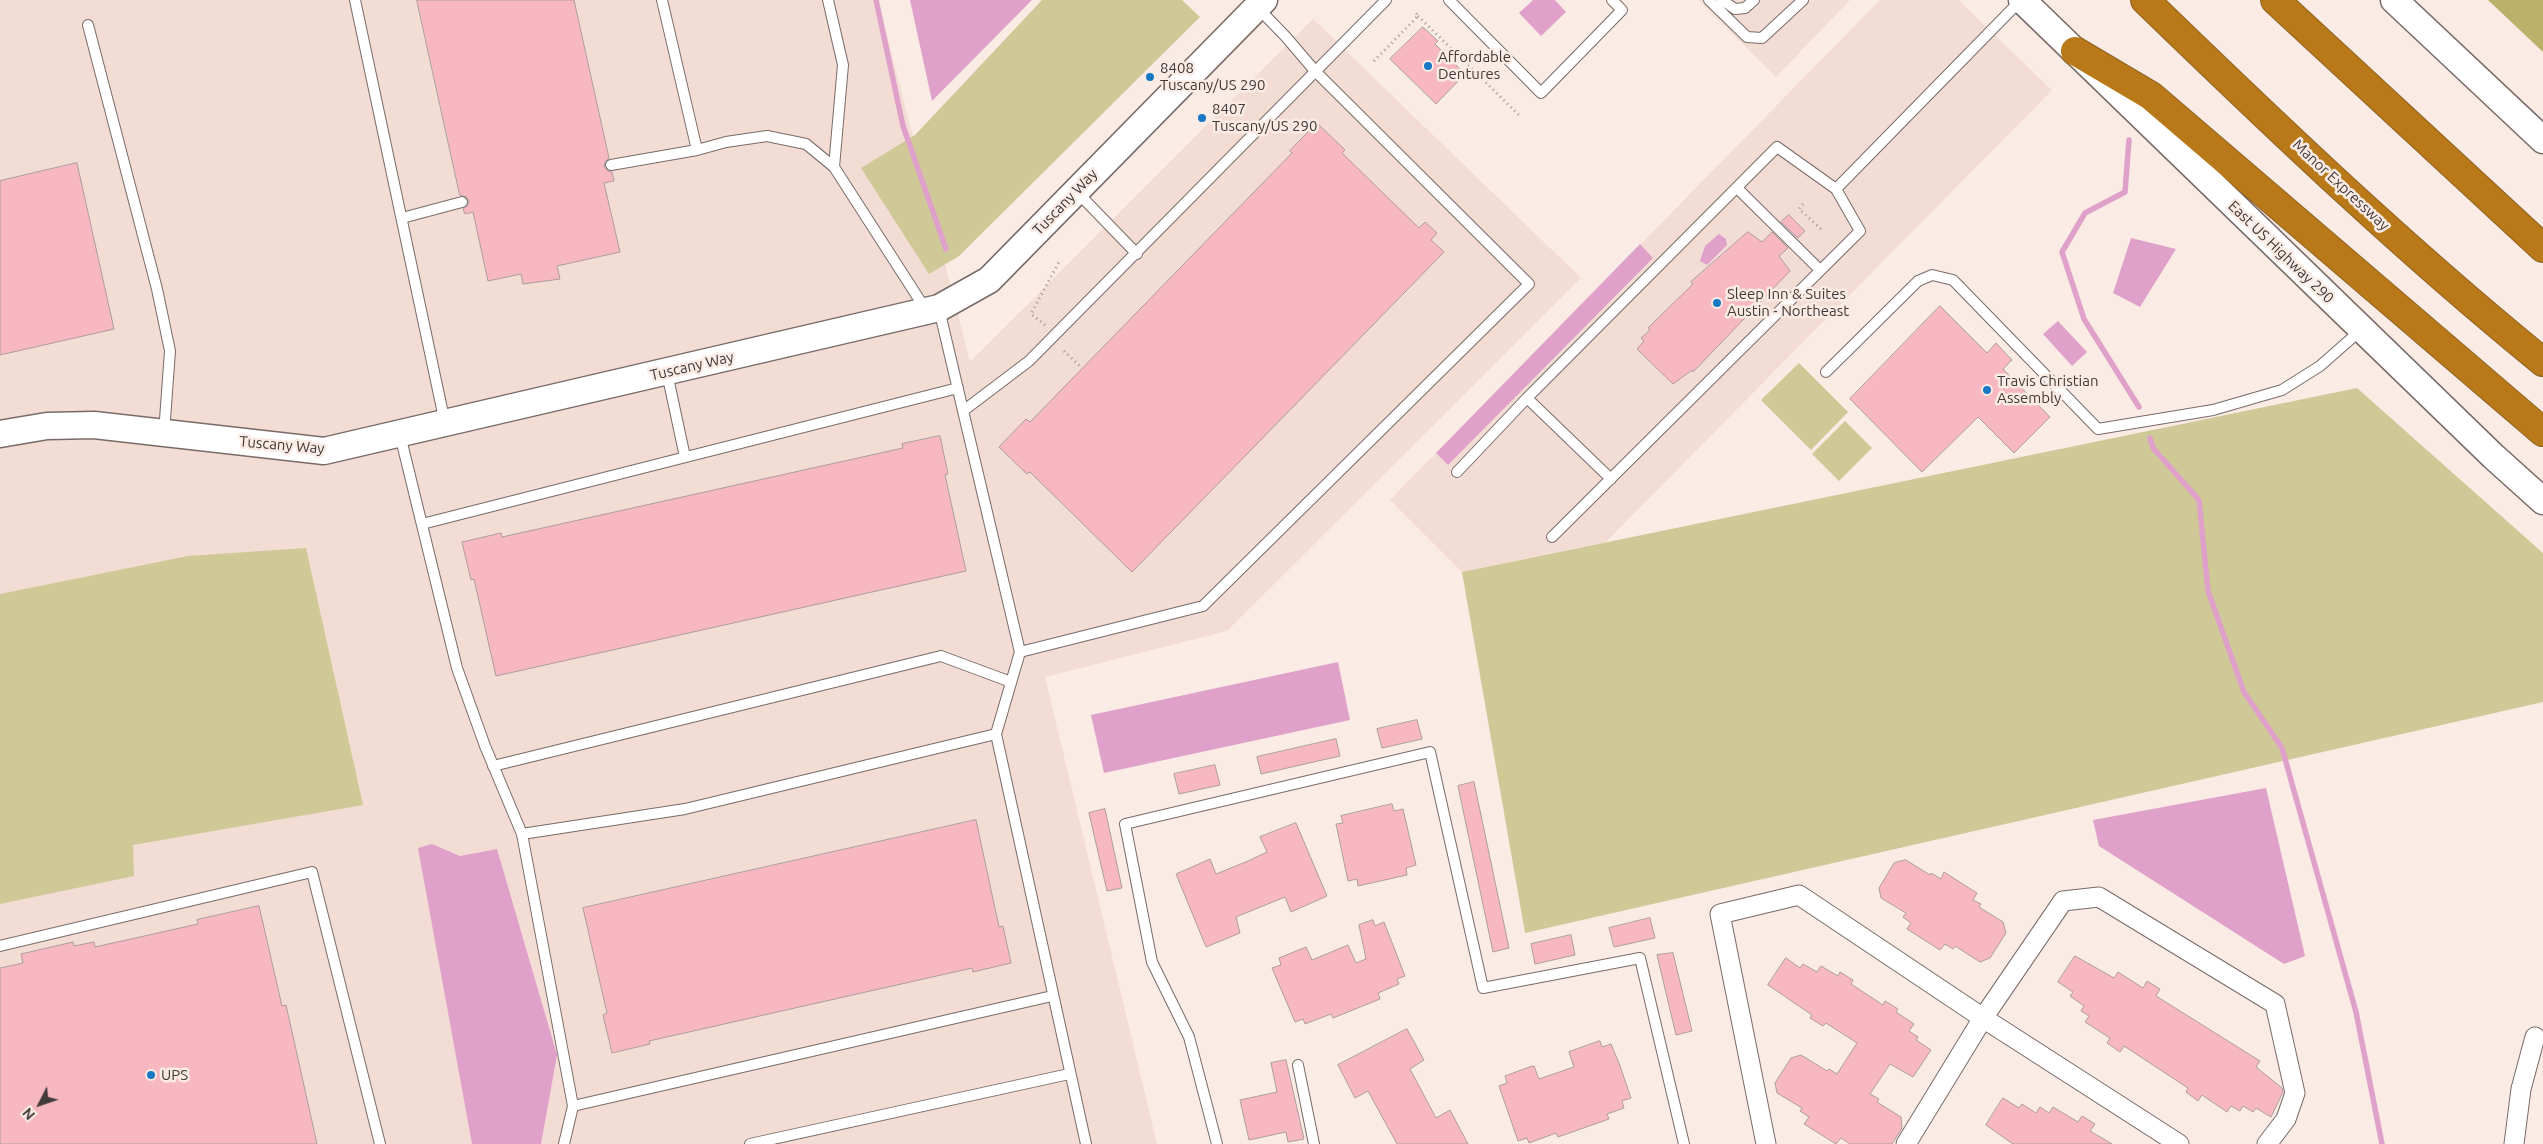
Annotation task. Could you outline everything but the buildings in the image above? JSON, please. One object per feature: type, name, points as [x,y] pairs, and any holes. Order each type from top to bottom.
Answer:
[{"type":"highway","name":"Manor Expressway","points":[[2145,0],[2244,95],[2462,297],[2543,362]]},
{"type":"highway","points":[[2275,0],[2543,248]]},
{"type":"highway","points":[[2075,51],[2151,96],[2543,432]]},
{"type":"highway","points":[[2462,297],[2543,379]]},
{"type":"street","name":"East US Highway 290","points":[[2022,0],[2492,456],[2543,501]]},
{"type":"street","points":[[2394,0],[2543,140]]},
{"type":"street","name":"Tuscany Way","points":[[0,434],[46,426],[94,424],[164,434],[324,450],[400,435],[933,309],[989,280],[1257,2]]},
{"type":"street","points":[[1766,1144],[1720,914],[1799,895],[1982,1018],[2179,1144]]},
{"type":"street","points":[[1906,1144],[1982,1018],[2063,900],[2099,897],[2275,1004],[2295,1093],[2286,1118],[2267,1144]]},
{"type":"street","points":[[2514,1144],[2521,1089],[2535,1037]]},
{"type":"lane","points":[[356,0],[445,424]]},
{"type":"lane","points":[[662,0],[697,150]]},
{"type":"lane","points":[[828,0],[843,64],[834,167]]},
{"type":"lane","points":[[963,410],[1029,361],[1137,254],[1386,0]]},
{"type":"lane","points":[[1449,0],[1542,93],[1622,10],[1612,0]]},
{"type":"lane","points":[[1709,0],[1747,36],[1762,38],[1803,0]]},
{"type":"lane","points":[[1722,0],[1735,9],[1745,8],[1754,0]]},
{"type":"lane","points":[[1836,189],[2022,0]]},
{"type":"lane","points":[[1020,652],[1203,606],[1529,284],[1315,71],[1257,2]]},
{"type":"lane","points":[[88,25],[157,289],[170,351],[164,434]]},
{"type":"lane","points":[[611,165],[697,150],[726,142],[767,136],[806,144],[834,167],[933,309],[958,388],[1020,652],[996,734],[1069,1074],[1086,1144]]},
{"type":"lane","points":[[1457,472],[1527,398],[1777,147],[1836,189],[1860,231],[1552,537]]},
{"type":"lane","points":[[1737,188],[1820,270]]},
{"type":"lane","points":[[1076,191],[1137,254]]},
{"type":"lane","points":[[402,218],[462,202]]},
{"type":"lane","points":[[1826,372],[1918,280],[1932,275],[1953,280],[2098,429],[2213,410],[2282,390],[2320,366],[2361,330]]},
{"type":"lane","points":[[667,372],[685,457]]},
{"type":"lane","points":[[422,524],[958,388]]},
{"type":"lane","points":[[1527,398],[1611,479]]},
{"type":"lane","points":[[400,435],[457,668],[493,766],[522,834],[573,1106],[564,1144]]},
{"type":"lane","points":[[493,766],[941,656],[1011,682]]},
{"type":"lane","points":[[522,834],[685,809],[996,734]]},
{"type":"lane","points":[[1217,1144],[1190,1037],[1152,962],[1125,824],[1430,752],[1483,988],[1640,958],[1684,1144]]},
{"type":"lane","points":[[0,946],[312,872],[380,1144]]},
{"type":"lane","points":[[573,1106],[1052,996]]},
{"type":"lane","points":[[1298,1065],[1314,1144]]},
{"type":"lane","points":[[750,1144],[1069,1074]]},
{"type":"path","points":[[1374,61],[1417,15],[1521,117]]},
{"type":"path","points":[[1803,204],[1799,209],[1821,230]]},
{"type":"path","points":[[1045,326],[1031,314],[1060,260]]},
{"type":"path","points":[[1064,351],[1082,368]]},
{"type":"shaded area","points":[[0,0],[878,0],[970,362],[1313,19],[1581,278],[1227,631],[1045,677],[1157,1144],[0,1144]]},
{"type":"shaded area","points":[[910,0],[1032,0],[932,101]]},
{"type":"shaded area","points":[[1042,0],[1182,0],[1200,17],[959,256],[929,274],[861,168],[915,135]]},
{"type":"shaded area","points":[[1533,0],[1555,0],[1566,12],[1541,36],[1519,13]]},
{"type":"shaded area","points":[[1698,0],[1850,0],[1776,77]]},
{"type":"shaded area","points":[[1880,0],[1958,0],[2052,90],[1606,542],[1462,572],[1390,500]]},
{"type":"shaded area","points":[[2488,0],[2543,0],[2543,52]]},
{"type":"shaded area","points":[[1719,234],[1726,239],[1727,245],[1707,265],[1700,261],[1705,246]]},
{"type":"shaded area","points":[[2131,238],[2176,249],[2140,307],[2113,293]]},
{"type":"shaded area","points":[[1640,244],[1653,258],[1448,465],[1436,453]]},
{"type":"shaded area","points":[[2058,321],[2087,352],[2072,366],[2043,334]]},
{"type":"shaded area","points":[[1799,363],[1848,412],[1811,450],[1761,400]]},
{"type":"shaded area","points":[[2357,388],[2543,553],[2543,702],[1525,933],[1462,572]]},
{"type":"shaded area","points":[[1845,421],[1872,448],[1839,481],[1812,454]]},
{"type":"shaded area","points":[[306,548],[363,805],[133,845],[134,876],[0,904],[0,594],[188,556]]},
{"type":"shaded area","points":[[1338,662],[1350,720],[1104,773],[1091,715]]},
{"type":"shaded area","points":[[2266,788],[2305,956],[2284,964],[2099,846],[2093,820]]},
{"type":"shaded area","points":[[432,844],[460,856],[497,849],[557,1055],[541,1144],[472,1144],[418,848]]},
{"type":"waterway","points":[[876,0],[903,126],[946,249]]},
{"type":"waterway","points":[[2129,140],[2125,192],[2085,213],[2062,252],[2084,319],[2139,407]]},
{"type":"waterway","points":[[2150,438],[2153,448],[2199,500],[2208,591],[2244,692],[2282,748],[2356,1012],[2382,1144]]},
{"type":"place","name":"Affordable Dentures","points":[[1428,66]]},
{"type":"place","name":"8408 Tuscany/US 290","points":[[1150,77]]},
{"type":"place","name":"8407 Tuscany/US 290","points":[[1202,118]]},
{"type":"place","name":"Sleep Inn & Suites Austin - Northeast","points":[[1717,303]]},
{"type":"place","name":"Travis Christian Assembly","points":[[1987,390]]},
{"type":"place","name":"UPS","points":[[151,1075]]}]
